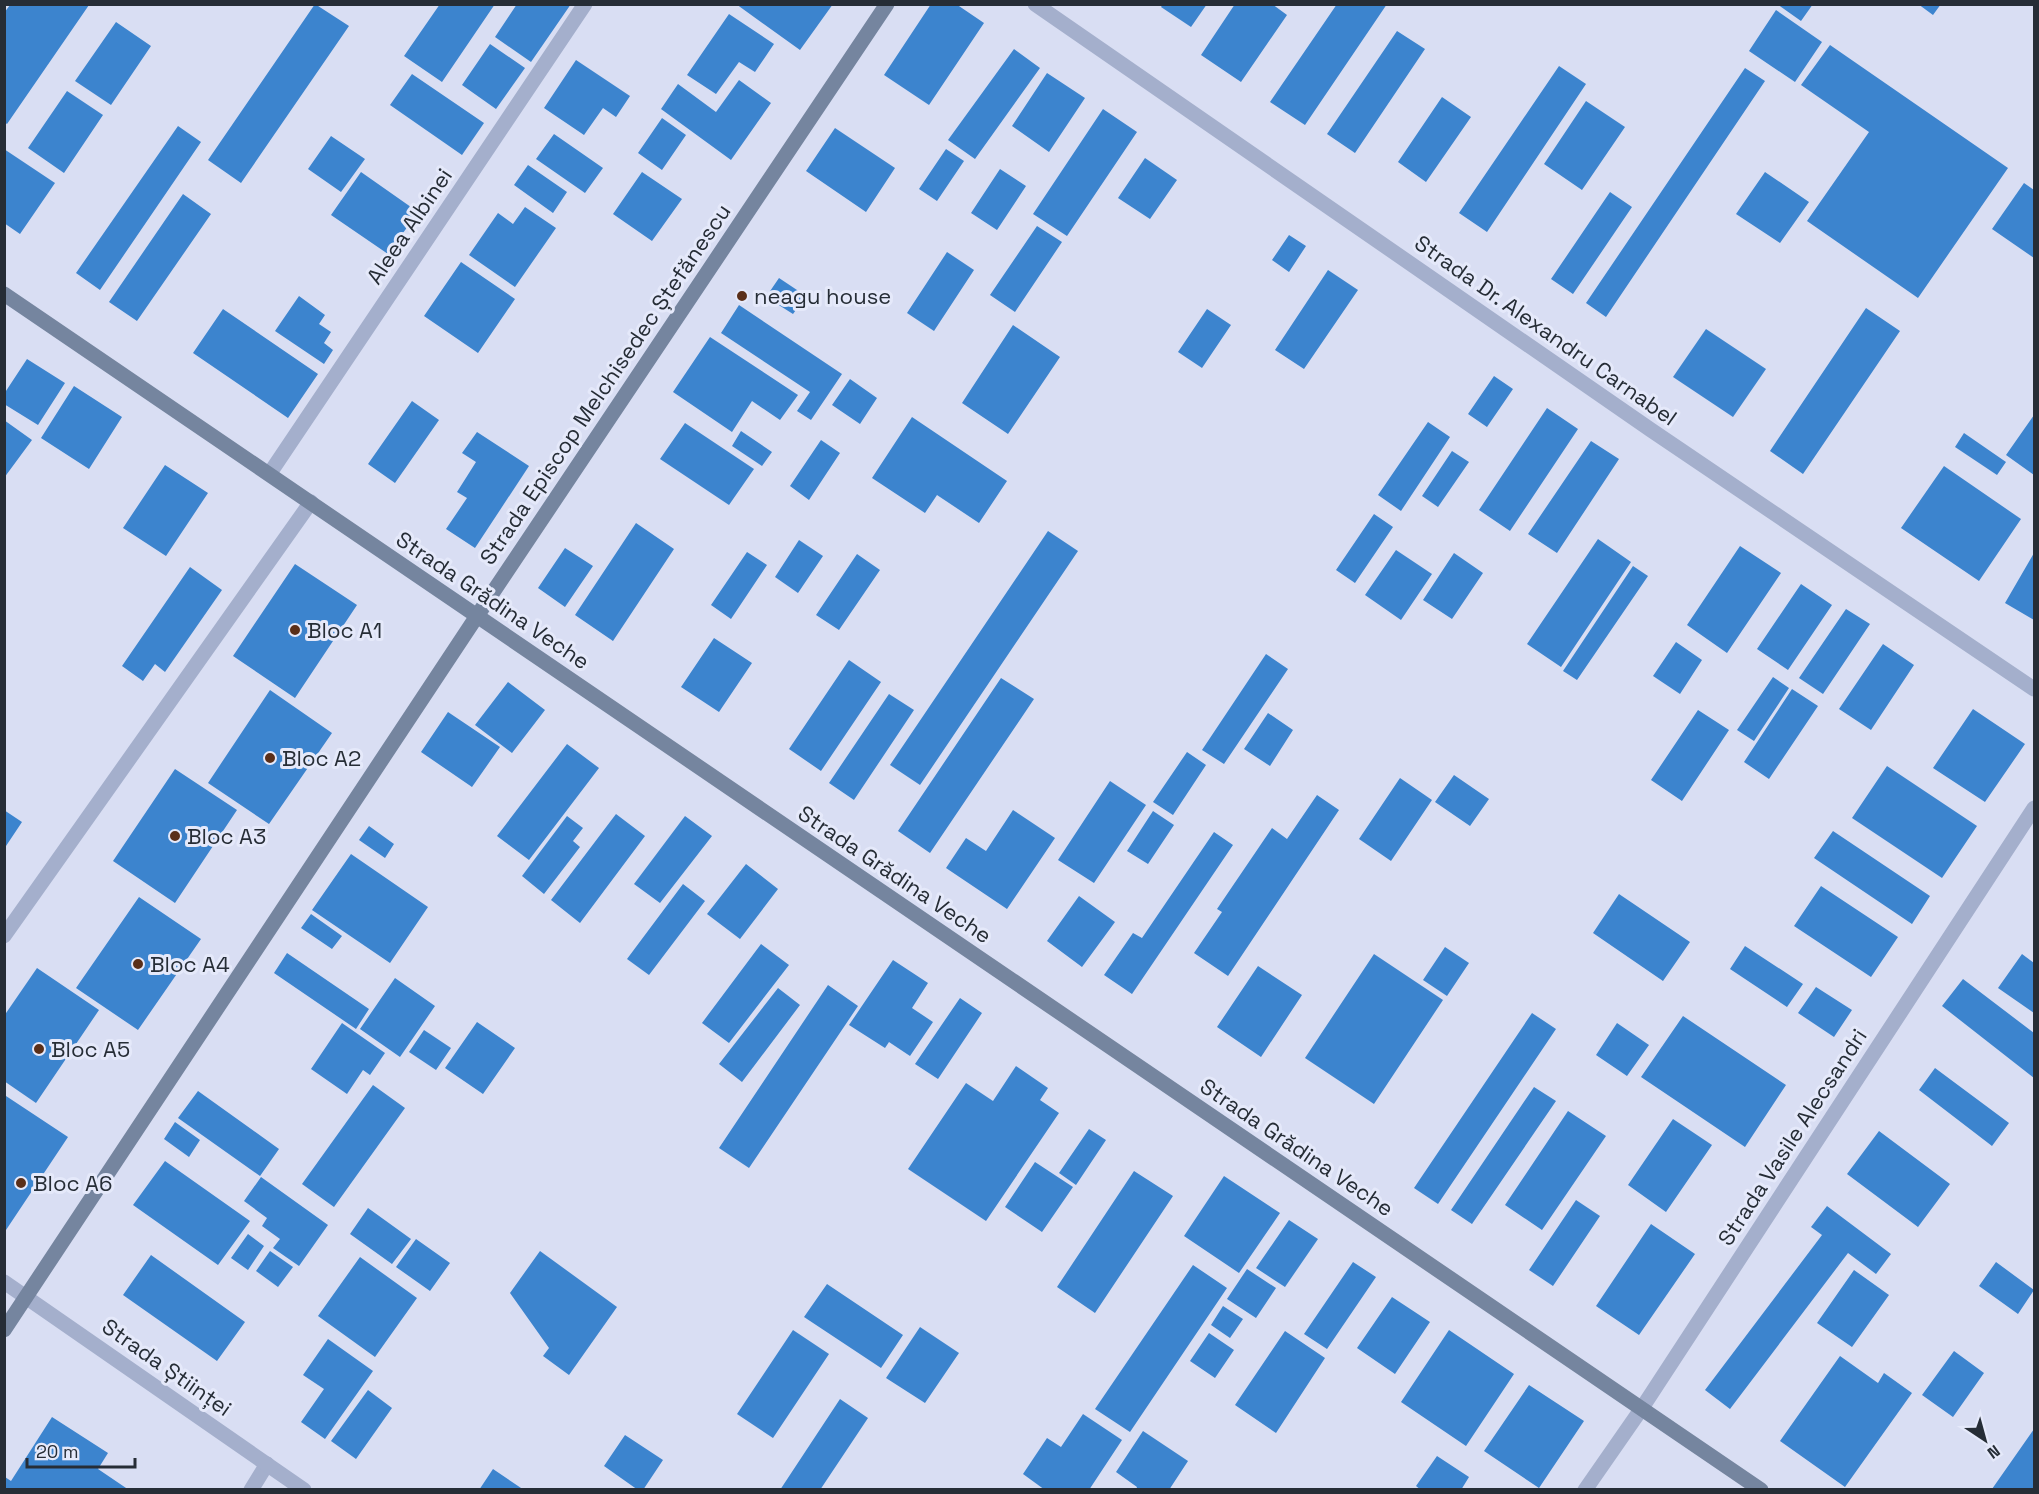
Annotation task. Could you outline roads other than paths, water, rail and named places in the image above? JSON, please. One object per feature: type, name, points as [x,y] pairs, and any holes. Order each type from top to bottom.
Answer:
[{"type":"street","name":"Aleea Albinei","points":[[270,473],[585,4]]},
{"type":"street","name":"Strada Episcop Melchisedec Ștefănescu","points":[[4,1330],[477,616],[887,4]]},
{"type":"street","name":"Strada Dr. Alexandru Carnabel","points":[[1035,4],[1661,437],[2034,689]]},
{"type":"street","name":"Strada Grădina Veche","points":[[4,294],[1761,1490]]},
{"type":"street","points":[[4,936],[311,502]]},
{"type":"street","name":"Strada Vasile Alecsandri","points":[[1585,1490],[1642,1408],[2034,808]]},
{"type":"street","name":"Strada Științei","points":[[4,1282],[304,1490]]},
{"type":"street","points":[[251,1490],[267,1464]]},
{"type":"place","name":"neagu house","points":[[742,296]]},
{"type":"place","name":"Bloc A1","points":[[295,630]]},
{"type":"place","name":"Bloc A2","points":[[270,758]]},
{"type":"place","name":"Bloc A3","points":[[175,836]]},
{"type":"place","name":"Bloc A4","points":[[138,964]]},
{"type":"place","name":"Bloc A5","points":[[39,1049]]},
{"type":"place","name":"Bloc A6","points":[[21,1183]]}]
